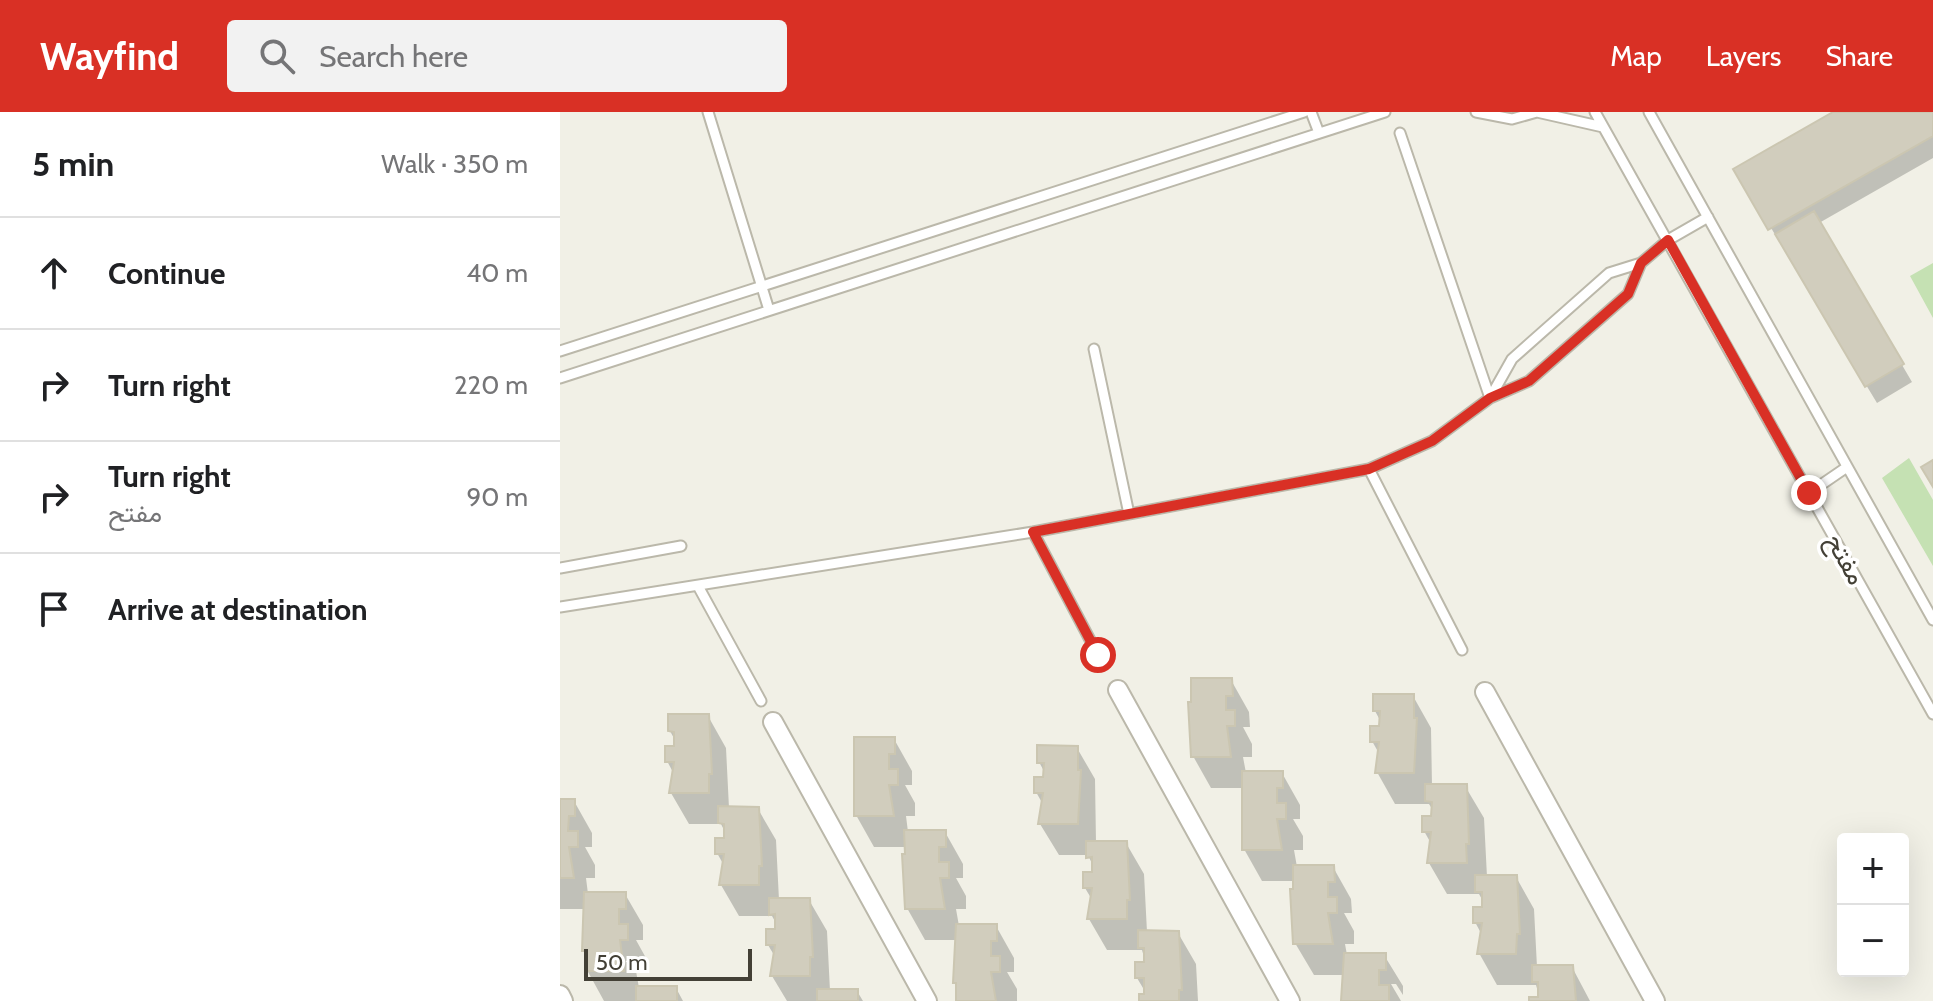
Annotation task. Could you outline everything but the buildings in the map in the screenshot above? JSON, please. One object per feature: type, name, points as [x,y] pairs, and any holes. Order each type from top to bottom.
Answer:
[{"type":"street","points":[[1118,690],[1290,1001]]},
{"type":"street","points":[[1485,692],[1655,1001]]},
{"type":"street","points":[[773,722],[927,1001]]},
{"type":"street","points":[[560,995],[563,1001]]},
{"type":"lane","points":[[708,112],[769,310]]},
{"type":"lane","points":[[560,351],[1304,112]]},
{"type":"lane","points":[[1311,112],[1319,133]]},
{"type":"lane","points":[[560,378],[1385,112]]},
{"type":"lane","points":[[1476,112],[1512,119],[1537,112],[1603,127]]},
{"type":"lane","name":"مفتح","points":[[1595,112],[1933,714]]},
{"type":"lane","name":"مفتح","points":[[1649,112],[1933,620]]},
{"type":"lane","points":[[1400,133],[1490,398]]},
{"type":"lane","points":[[1490,398],[1512,359],[1609,273],[1641,263],[1668,240],[1708,217]]},
{"type":"lane","points":[[560,607],[1033,532],[1369,469],[1432,441],[1490,398],[1529,381],[1628,294],[1641,263]]},
{"type":"lane","points":[[1094,349],[1129,514]]},
{"type":"lane","points":[[1809,493],[1847,467]]},
{"type":"lane","points":[[1369,469],[1462,650]]},
{"type":"lane","points":[[1033,532],[1098,655]]},
{"type":"lane","points":[[560,568],[681,546]]},
{"type":"lane","points":[[698,586],[761,701]]},
{"type":"green space","points":[[1933,263],[1933,318],[1910,276]]},
{"type":"green space","points":[[1909,458],[1933,500],[1933,566],[1882,478]]},
{"type":"route","points":[[1098,655],[1033,532],[1369,469],[1411,452],[1452,428],[1490,398],[1529,381],[1628,294],[1641,263],[1668,240],[1809,493]]}]
